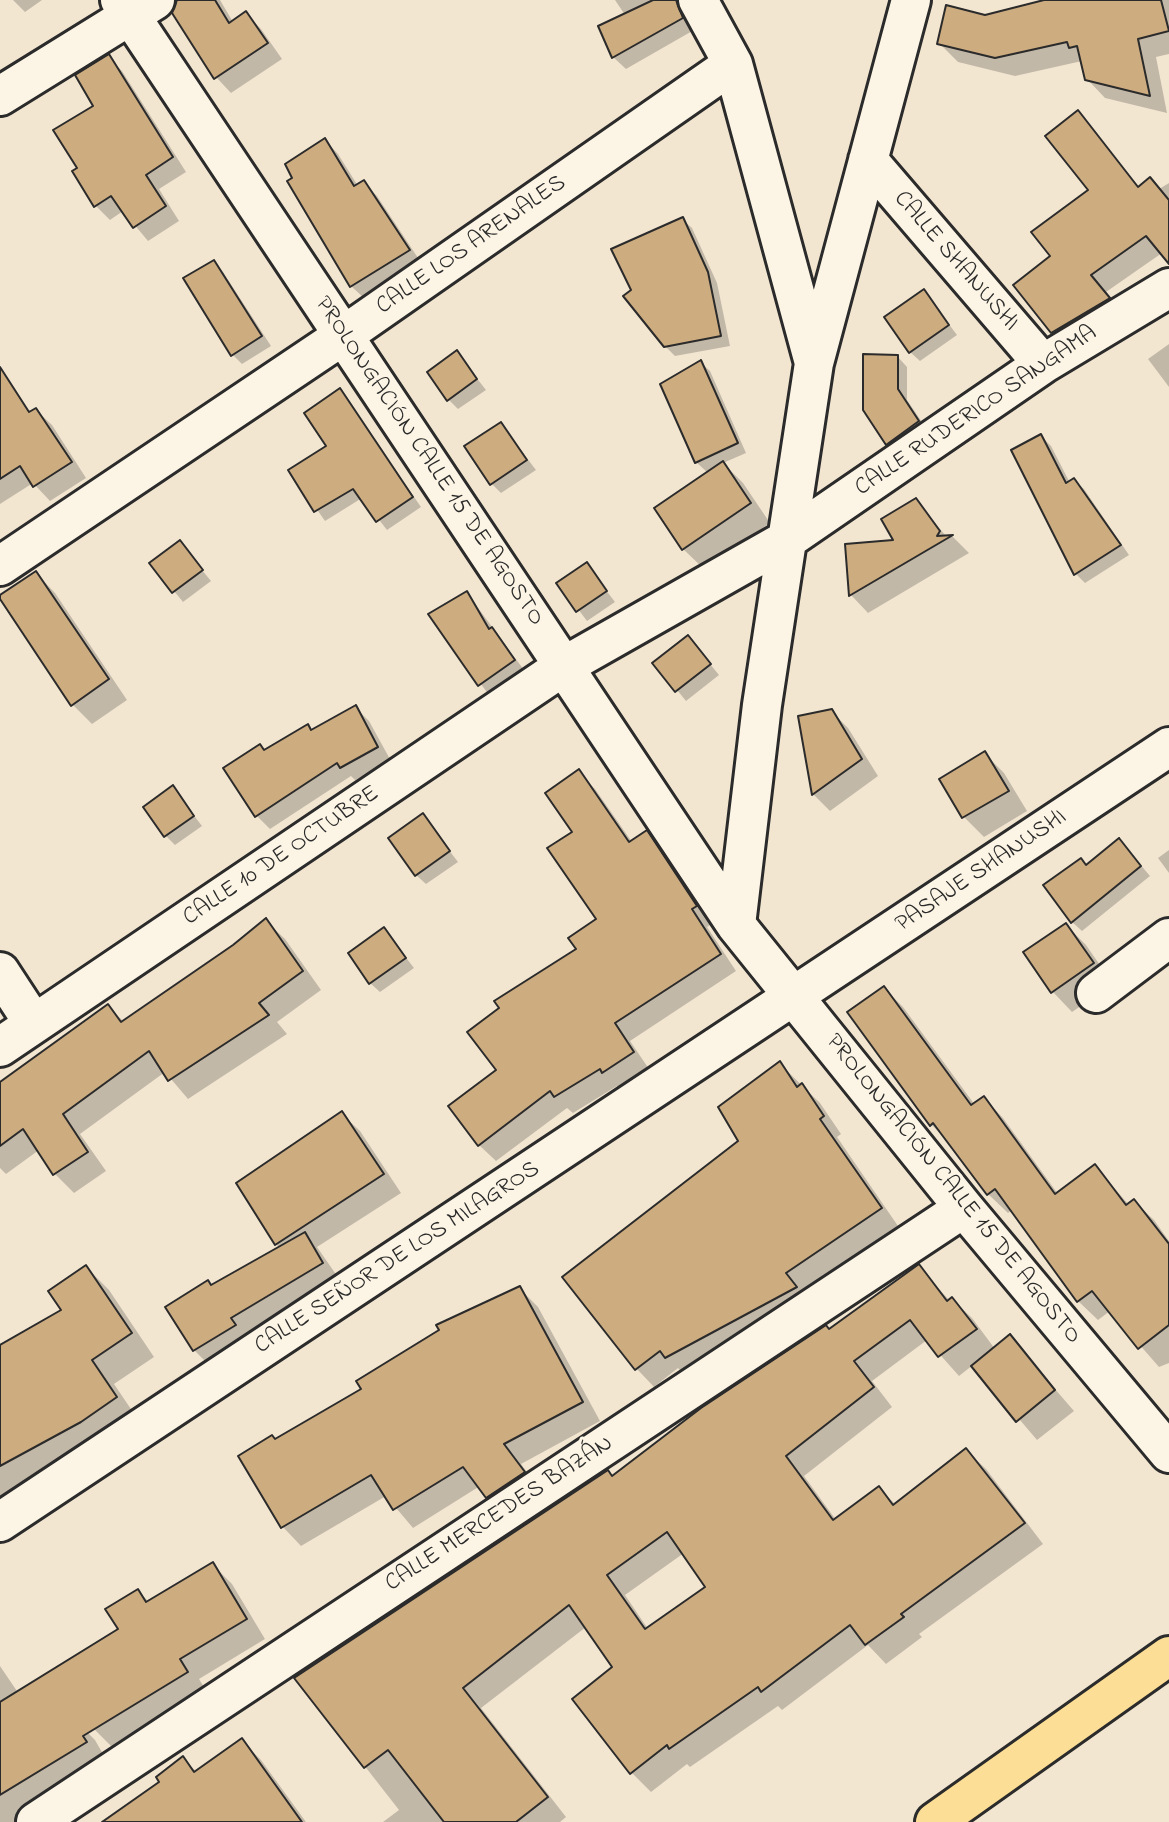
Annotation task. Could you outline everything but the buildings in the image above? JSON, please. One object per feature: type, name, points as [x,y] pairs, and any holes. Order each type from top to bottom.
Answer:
[{"type":"main road","points":[[935,1822],[1169,1657]]},
{"type":"street","points":[[698,0],[733,64],[814,363]]},
{"type":"street","points":[[736,925],[762,705],[814,363],[911,0]]},
{"type":"street","points":[[0,96],[135,5]]},
{"type":"street","name":"PROLONGACIÓN CALLE 15 DE AGOSTO","points":[[135,5],[344,335],[736,925],[964,1208],[1169,1453]]},
{"type":"street","name":"CALLE LOS ARENALES","points":[[0,566],[344,335],[733,64]]},
{"type":"street","name":"CALLE SHANUSHI","points":[[868,160],[1043,364]]},
{"type":"street","name":"CALLE RUDERICO SANGAMA","points":[[565,666],[788,539],[1043,364],[1168,291]]},
{"type":"street","name":"CALLE 10 DE OCTUBRE","points":[[0,1047],[565,666]]},
{"type":"street","name":"PASAJE SHANUSHI","points":[[795,997],[1169,747]]},
{"type":"street","points":[[1096,993],[1169,938]]},
{"type":"street","points":[[0,972],[34,1024]]},
{"type":"street","name":"CALLE SEÑOR DE LOS MILAGROS","points":[[0,1522],[795,997]]},
{"type":"street","name":"CALLE MERCEDES BAZÁN","points":[[36,1822],[964,1208]]}]
